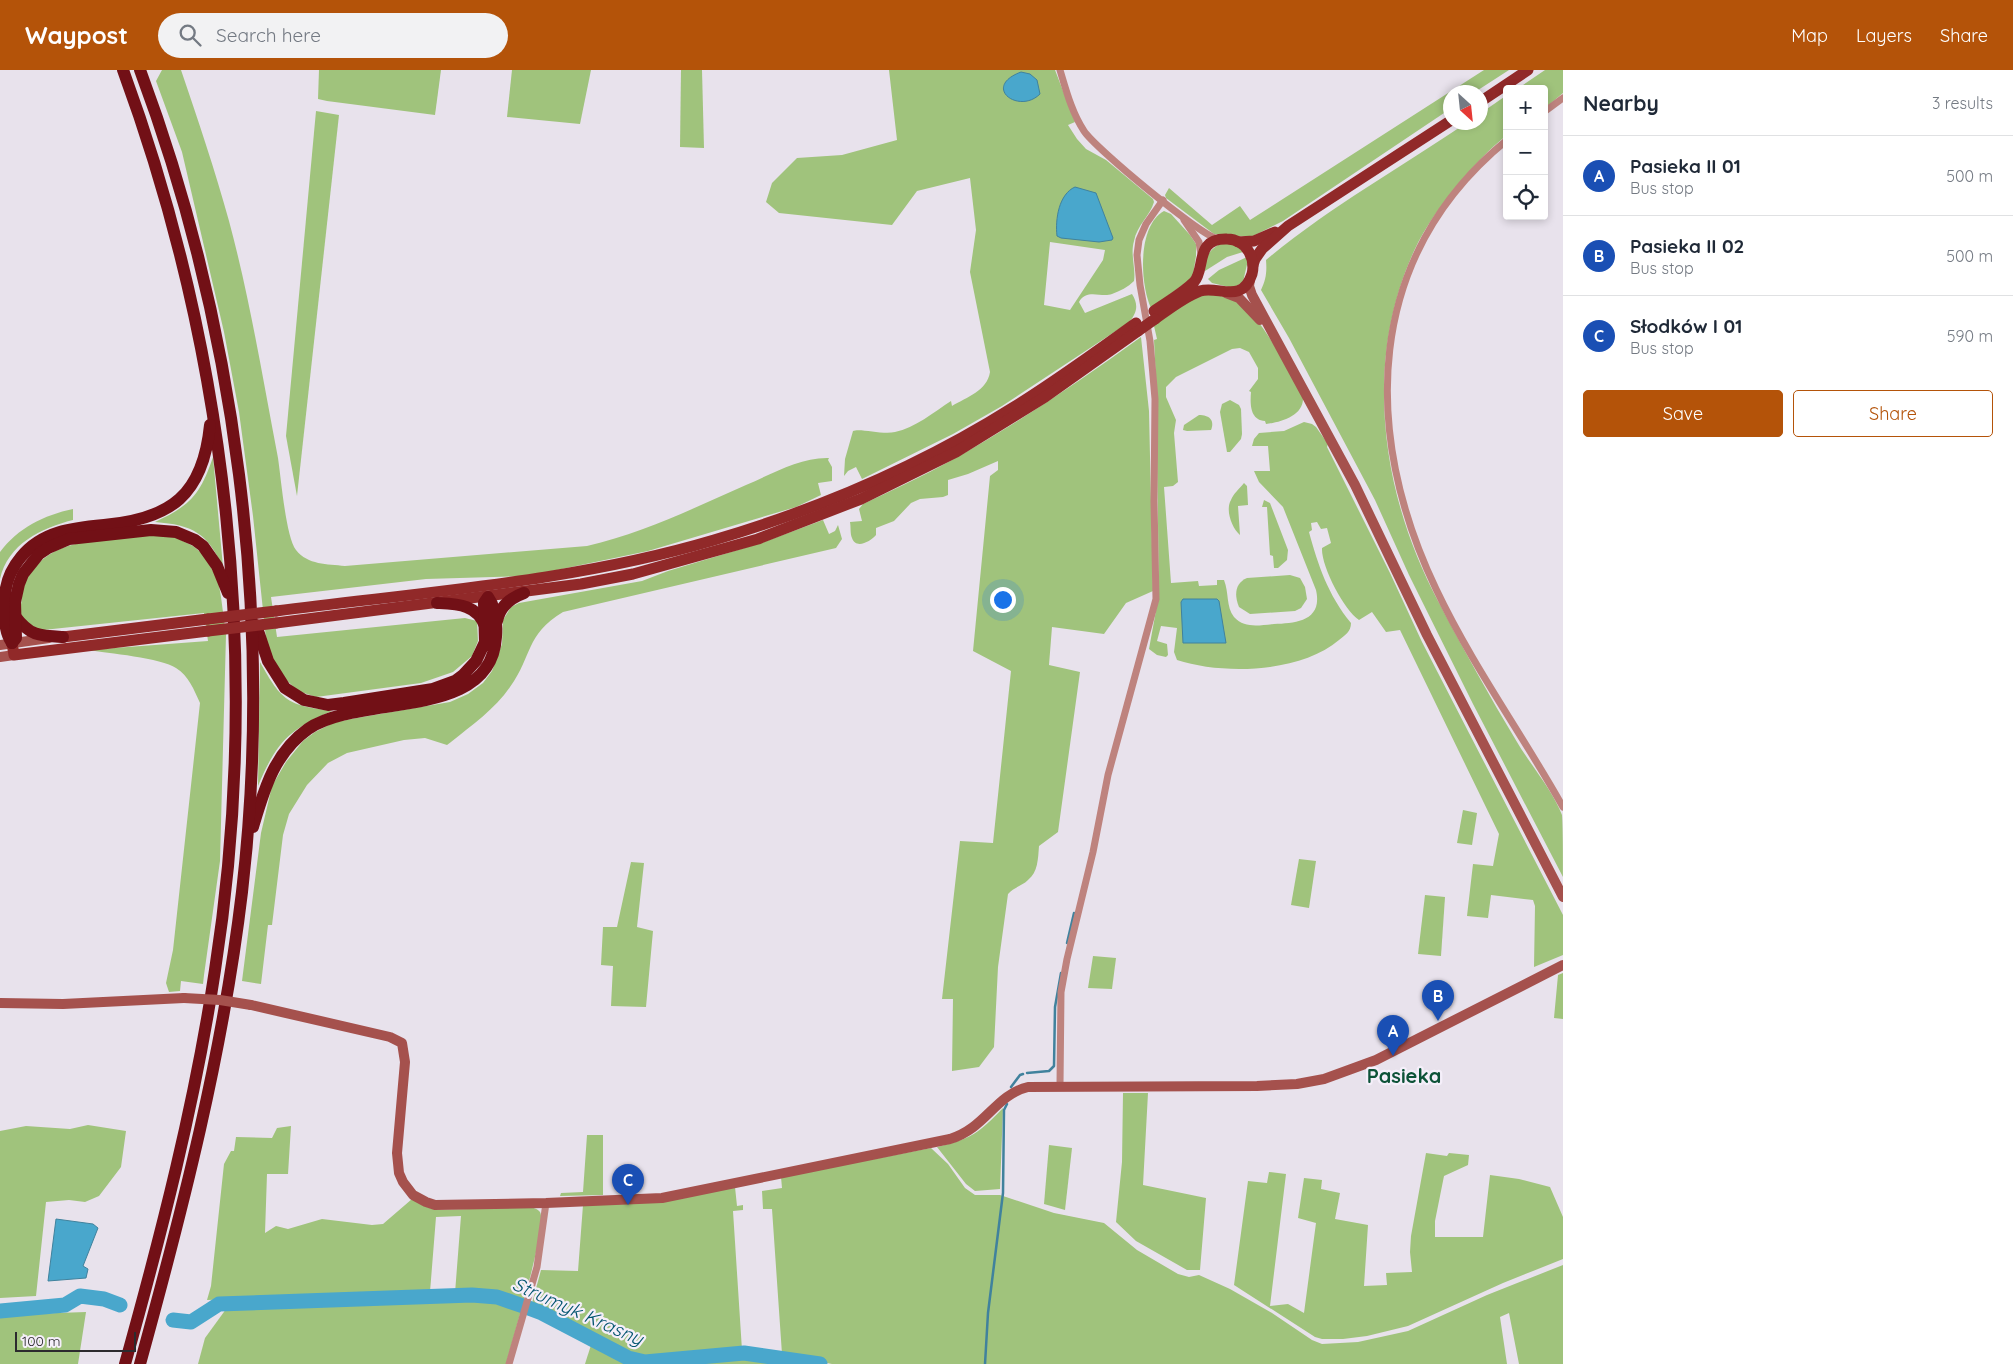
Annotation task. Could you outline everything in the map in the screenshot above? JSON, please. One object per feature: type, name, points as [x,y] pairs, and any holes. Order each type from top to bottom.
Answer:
[{"type":"highway","points":[[123,70],[168,209],[195,318],[212,404],[227,519],[234,612],[236,678],[234,772],[228,863],[216,969],[187,1117],[150,1272],[125,1364]]},
{"type":"highway","points":[[140,70],[172,160],[193,238],[212,316],[233,436],[244,518],[249,589],[252,730],[246,851],[233,960],[212,1080],[177,1225],[140,1364]]},
{"type":"highway","points":[[9,648],[16,638],[10,617],[6,586],[11,573],[25,552],[38,541],[61,530],[145,518],[169,507],[187,492],[199,474],[209,438],[212,404]]},
{"type":"highway","points":[[0,631],[10,617],[23,574],[32,560],[48,548],[69,539],[151,530],[176,532],[203,546],[222,577],[234,612]]},
{"type":"highway","points":[[249,589],[260,641],[272,670],[285,688],[304,700],[328,705],[421,691],[455,681],[476,662],[502,608],[508,601],[524,593]]},
{"type":"highway","points":[[246,851],[268,778],[281,756],[294,740],[319,723],[345,713],[436,699],[461,690],[479,676],[491,658],[495,645],[484,603],[487,591]]},
{"type":"highway","points":[[437,603],[458,604],[471,608],[491,630]]},
{"type":"highway","points":[[10,617],[34,634],[63,637]]},
{"type":"main road","points":[[1488,97],[1528,70]]},
{"type":"main road","points":[[1154,315],[1203,290],[1221,292],[1240,289],[1250,279],[1255,258],[1262,249],[1288,226],[1443,126]]},
{"type":"main road","points":[[9,648],[208,631],[437,603],[557,575],[662,554],[746,530],[826,501],[931,454],[980,428],[1154,315],[1193,283],[1198,276],[1200,262],[1209,245],[1222,239],[1238,242],[1254,241],[1288,226]]},
{"type":"main road","points":[[1238,242],[1249,251],[1253,265]]},
{"type":"main road","points":[[1200,262],[1205,282],[1221,292]]},
{"type":"main road","points":[[63,637],[276,611],[487,591],[524,593],[600,581],[694,558],[758,539],[854,502],[928,466],[1004,424],[1090,366],[1137,327]]},
{"type":"street","points":[[1060,70],[1078,119],[1087,136],[1183,218],[1211,237],[1222,239]]},
{"type":"street","points":[[1548,109],[1563,98]]},
{"type":"street","points":[[1503,144],[1468,178],[1443,209],[1427,234],[1405,282],[1394,323],[1388,358],[1388,434],[1408,519],[1436,591],[1512,725],[1563,807]]},
{"type":"street","points":[[1060,1085],[1061,992],[1093,852],[1108,775],[1156,599],[1156,523],[1154,501],[1155,399],[1150,341],[1140,285],[1137,255],[1139,240],[1146,224],[1163,200]]},
{"type":"street","points":[[1183,218],[1199,242],[1200,262]]},
{"type":"street","points":[[1250,279],[1250,291],[1351,477],[1427,635],[1563,897]]},
{"type":"street","points":[[1221,292],[1239,298],[1271,332]]},
{"type":"street","points":[[0,657],[9,648],[63,637]]},
{"type":"street","points":[[0,1003],[63,1004],[184,998],[220,1000],[251,1005],[390,1037],[402,1043],[405,1062],[398,1164],[403,1182],[418,1198],[435,1205],[455,1206],[662,1198],[950,1139],[974,1128],[1004,1099],[1015,1091],[1028,1087],[1060,1085],[1257,1086],[1297,1084],[1324,1079],[1376,1060],[1563,965]]},
{"type":"street","points":[[510,1364],[537,1267],[546,1203]]},
{"type":"green space","points":[[162,70],[181,70],[224,202],[237,250],[256,339],[278,458],[289,533],[296,550],[306,559],[318,563],[345,566],[587,546],[648,527],[776,471],[808,460],[829,458],[828,460],[832,467],[832,481],[818,483],[821,495],[796,507],[648,551],[528,576],[426,579],[271,597],[277,637],[465,618],[477,621],[478,641],[472,656],[453,672],[421,683],[316,697],[298,691],[280,674],[267,648],[253,516],[239,412],[224,332],[182,152],[156,81]]},
{"type":"green space","points":[[319,70],[441,70],[435,115],[318,99]]},
{"type":"green space","points":[[512,70],[591,70],[580,124],[507,117]]},
{"type":"green space","points":[[681,70],[702,70],[704,148],[680,147]]},
{"type":"green space","points":[[889,70],[1055,70],[1075,122],[1068,125],[1077,139],[1086,149],[1106,160],[1153,199],[1154,202],[1134,241],[1134,281],[1124,289],[1112,294],[1090,294],[1086,295],[1079,302],[1085,313],[1132,294],[1136,302],[1136,309],[1128,323],[1002,406],[953,434],[862,479],[856,467],[848,471],[844,476],[845,459],[853,431],[890,433],[910,427],[951,401],[952,406],[970,396],[981,389],[988,379],[990,372],[970,272],[976,230],[970,178],[917,191],[892,225],[779,213],[766,202],[772,183],[797,158],[842,155],[897,140]],"holes":[[[1050,242],[1105,250],[1103,260],[1070,310],[1044,305]]]},
{"type":"green space","points":[[1484,70],[1509,70],[1486,85],[1461,85]]},
{"type":"green space","points":[[1545,70],[1563,70],[1563,93],[1548,106],[1548,85],[1523,85]]},
{"type":"green space","points":[[1443,96],[1443,114],[1283,221],[1251,237],[1214,234],[1166,198],[1165,195],[1169,188],[1212,225],[1240,206],[1250,220]]},
{"type":"green space","points":[[1503,98],[1503,139],[1471,170],[1435,215],[1414,251],[1398,294],[1388,338],[1384,383],[1386,428],[1392,473],[1403,517],[1419,560],[1438,601],[1486,690],[1553,797],[1562,815],[1563,877],[1473,704],[1409,575],[1375,500],[1289,338],[1261,290],[1266,276],[1266,260],[1314,223],[1455,130],[1488,130],[1488,108]]},
{"type":"green space","points":[[316,111],[339,115],[297,496],[286,436]]},
{"type":"green space","points":[[1164,211],[1171,214],[1190,235],[1196,244],[1196,256],[1193,275],[1188,281],[1151,308],[1145,285],[1143,256],[1149,229],[1155,218]]},
{"type":"green space","points":[[1220,244],[1235,244],[1243,252],[1227,257],[1205,271],[1208,255]]},
{"type":"green space","points":[[1247,257],[1243,282],[1233,288],[1212,283],[1208,279],[1219,270]]},
{"type":"green space","points":[[1206,293],[1236,300],[1246,308],[1274,344],[1303,397],[1300,409],[1285,420],[1266,424],[1265,421],[1256,418],[1252,411],[1251,392],[1249,391],[1258,379],[1258,368],[1249,352],[1240,348],[1232,349],[1176,377],[1166,387],[1166,397],[1176,420],[1174,433],[1178,482],[1173,486],[1164,487],[1171,583],[1198,581],[1199,586],[1217,585],[1217,580],[1224,580],[1231,613],[1238,621],[1248,625],[1291,623],[1312,614],[1317,600],[1316,590],[1283,507],[1259,482],[1254,471],[1270,471],[1268,446],[1252,446],[1254,439],[1259,433],[1284,431],[1304,422],[1316,427],[1328,444],[1327,447],[1422,642],[1563,915],[1563,955],[1534,967],[1535,906],[1533,900],[1491,895],[1488,918],[1467,916],[1473,864],[1493,866],[1499,834],[1400,630],[1386,632],[1372,612],[1359,620],[1340,598],[1329,576],[1323,556],[1322,548],[1331,543],[1327,528],[1321,529],[1317,522],[1311,523],[1312,530],[1309,532],[1330,591],[1351,623],[1351,626],[1345,635],[1323,651],[1283,665],[1261,668],[1216,668],[1196,665],[1177,660],[1174,652],[1177,628],[1161,626],[1157,641],[1167,644],[1168,655],[1166,657],[1157,655],[1149,649],[1159,594],[1154,340],[1157,339],[1154,326],[1181,305]]},
{"type":"green space","points":[[1141,337],[1149,411],[1153,591],[1126,603],[1104,634],[1052,627],[1049,665],[1080,672],[1058,832],[1039,846],[1037,865],[1031,877],[1008,894],[998,967],[994,1047],[979,1067],[952,1071],[953,999],[942,999],[960,841],[993,843],[1011,671],[973,651],[990,476],[998,470],[998,461],[948,480],[948,495],[920,499],[911,503],[894,521],[876,528],[876,535],[864,543],[854,542],[851,535],[850,522],[862,521],[859,509],[863,504],[908,483],[977,446],[1072,385]]},
{"type":"green space","points":[[1230,400],[1239,405],[1241,409],[1242,434],[1241,439],[1230,452],[1227,452],[1220,412],[1222,404]]},
{"type":"green space","points":[[1199,415],[1206,416],[1212,421],[1211,430],[1183,430],[1184,425]]},
{"type":"green space","points":[[213,457],[223,567],[211,546],[197,533],[168,523],[155,522],[177,510],[193,497],[204,481]]},
{"type":"green space","points":[[1244,483],[1247,486],[1248,505],[1238,506],[1240,535],[1232,523],[1229,514],[1229,504],[1235,493]]},
{"type":"green space","points":[[1264,500],[1270,503],[1288,550],[1287,560],[1278,568],[1274,568],[1273,556],[1270,555],[1267,507],[1262,507]]},
{"type":"green space","points":[[73,509],[73,520],[38,533],[18,547],[10,556],[0,579],[0,552],[15,536],[23,529],[42,519]]},
{"type":"green space","points":[[823,520],[829,534],[835,531],[838,525],[842,539],[836,548],[563,612],[542,629],[536,637],[517,676],[504,695],[483,716],[447,745],[425,738],[404,740],[347,753],[328,763],[307,785],[289,814],[283,835],[272,925],[268,925],[261,984],[242,981],[261,833],[272,786],[286,762],[303,741],[315,732],[333,723],[450,702],[468,694],[483,683],[492,671],[502,644],[503,620],[511,607],[519,603],[642,581],[668,571],[761,543]]},
{"type":"green space","points":[[146,535],[173,536],[193,546],[204,555],[218,580],[226,635],[220,861],[203,984],[181,981],[180,991],[169,992],[166,983],[173,950],[200,703],[191,684],[181,671],[169,664],[121,654],[88,650],[208,641],[204,613],[43,630],[26,622],[21,615],[23,591],[27,578],[43,559],[55,551],[84,542]]},
{"type":"green space","points":[[1290,575],[1300,578],[1305,587],[1307,599],[1301,608],[1295,611],[1250,614],[1239,607],[1236,598],[1237,590],[1243,580],[1247,578]]},
{"type":"green space","points":[[260,662],[274,686],[288,699],[305,706],[332,711],[305,724],[286,739],[271,759],[258,786]]},
{"type":"green space","points":[[1463,810],[1477,813],[1472,845],[1457,843]]},
{"type":"green space","points":[[1299,859],[1316,861],[1309,908],[1291,905]]},
{"type":"green space","points":[[631,862],[644,863],[637,927],[653,931],[646,1007],[611,1006],[613,966],[601,965],[603,927],[617,927]]},
{"type":"green space","points":[[1425,895],[1445,897],[1441,956],[1418,954]]},
{"type":"green space","points":[[1093,956],[1116,958],[1112,989],[1088,988]]},
{"type":"green space","points":[[1563,973],[1563,1019],[1554,1018],[1558,975]]},
{"type":"green space","points":[[1123,1093],[1148,1093],[1143,1185],[1206,1198],[1200,1270],[1187,1270],[1136,1241],[1116,1222],[1122,1162]]},
{"type":"green space","points":[[1003,1108],[1000,1189],[975,1191],[966,1184],[937,1147],[974,1134]]},
{"type":"green space","points":[[88,1125],[126,1131],[121,1167],[99,1196],[85,1202],[69,1200],[46,1202],[36,1296],[0,1298],[0,1131],[26,1126],[70,1129]]},
{"type":"green space","points":[[291,1126],[288,1174],[267,1174],[265,1233],[276,1226],[288,1229],[322,1219],[372,1225],[383,1224],[412,1199],[436,1210],[534,1208],[540,1212],[540,1228],[523,1303],[498,1295],[455,1293],[461,1216],[436,1217],[430,1292],[207,1300],[211,1286],[224,1164],[231,1151],[234,1151],[236,1137],[272,1138],[277,1128]]},
{"type":"green space","points":[[587,1135],[603,1135],[603,1195],[560,1196],[561,1193],[583,1192]]},
{"type":"green space","points":[[1049,1145],[1072,1148],[1065,1210],[1044,1204]]},
{"type":"green space","points":[[931,1148],[948,1164],[965,1188],[975,1195],[1000,1195],[1054,1213],[1104,1223],[1137,1250],[1178,1274],[1189,1277],[1199,1275],[1230,1289],[1272,1313],[1312,1340],[1322,1344],[1358,1342],[1408,1331],[1487,1295],[1563,1265],[1563,1364],[1519,1364],[1509,1313],[1500,1317],[1507,1364],[832,1364],[782,1354],[772,1209],[763,1209],[762,1191],[782,1188],[781,1177]]},
{"type":"green space","points":[[1426,1153],[1447,1156],[1449,1153],[1469,1155],[1468,1165],[1444,1176],[1435,1221],[1435,1237],[1483,1237],[1490,1175],[1519,1179],[1550,1187],[1563,1217],[1563,1259],[1503,1283],[1408,1326],[1367,1336],[1343,1339],[1315,1337],[1234,1285],[1248,1181],[1267,1183],[1269,1172],[1286,1174],[1270,1306],[1288,1304],[1304,1313],[1316,1223],[1298,1218],[1304,1178],[1322,1180],[1321,1189],[1340,1193],[1335,1219],[1368,1225],[1364,1286],[1387,1285],[1386,1273],[1412,1272],[1411,1236]]},
{"type":"green space","points":[[735,1187],[737,1206],[743,1205],[743,1210],[733,1211],[742,1350],[645,1358],[628,1353],[594,1336],[593,1339],[531,1307],[541,1270],[578,1271],[583,1205]]},
{"type":"green space","points":[[472,1296],[497,1298],[522,1307],[506,1364],[198,1364],[205,1338],[229,1305]]},
{"type":"green space","points":[[86,1312],[78,1364],[0,1364],[0,1315]]},
{"type":"green space","points":[[591,1345],[636,1364],[585,1364]]},
{"type":"green space","points":[[741,1357],[794,1364],[668,1364]]},
{"type":"water","points":[[1021,72],[1030,74],[1037,80],[1040,94],[1032,100],[1023,102],[1014,100],[1004,91],[1004,85],[1009,78]]},
{"type":"water","points":[[1075,187],[1096,193],[1113,238],[1112,240],[1099,242],[1057,236],[1059,208],[1065,195]]},
{"type":"water","points":[[1183,599],[1217,599],[1219,601],[1226,643],[1183,643],[1181,602]]},
{"type":"water","points":[[56,1219],[93,1224],[98,1228],[83,1266],[88,1269],[86,1278],[48,1281]]},
{"type":"waterway","points":[[1067,943],[1074,913]]},
{"type":"waterway","points":[[1027,1073],[1049,1071],[1054,1066],[1055,1007],[1061,973]]},
{"type":"waterway","points":[[1011,1087],[1020,1075],[1023,1074]]},
{"type":"waterway","points":[[985,1364],[988,1313],[1003,1193],[1004,1110],[1007,1104]]},
{"type":"waterway","name":"Strumyk Krasny","points":[[173,1320],[191,1322],[219,1304],[472,1295],[497,1297],[542,1313],[628,1358],[645,1362],[744,1353],[820,1364]]},
{"type":"waterway","name":"Strumyk Krasny","points":[[0,1311],[65,1305],[80,1296],[104,1299],[120,1305]]},
{"type":"place","name":"Pasieka II 02","points":[[1438,1021]]},
{"type":"place","name":"Pasieka II 01","points":[[1393,1056]]},
{"type":"place","name":"Słodków I 01","points":[[628,1205]]},
{"type":"district","name":"Pasieka","points":[[1404,1076]]}]
